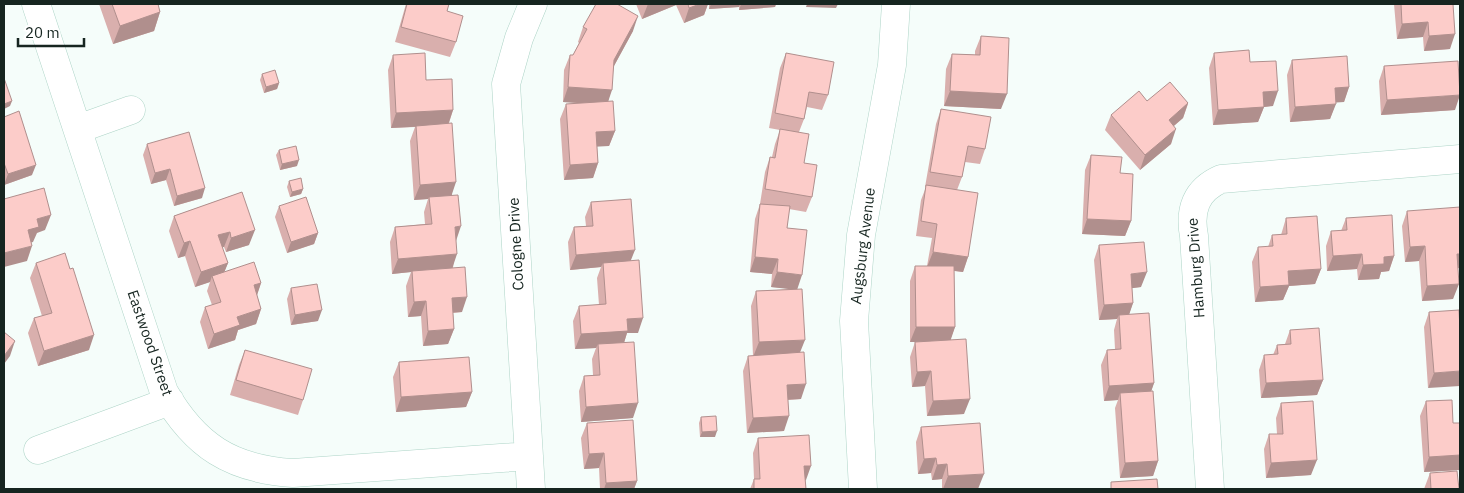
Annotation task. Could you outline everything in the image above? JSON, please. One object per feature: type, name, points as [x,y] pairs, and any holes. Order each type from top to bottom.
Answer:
[{"type":"street","name":"Eastwood Street","points":[[36,4],[158,374],[178,415],[195,436],[216,452],[240,464],[266,471],[293,473],[529,456]]},
{"type":"street","name":"Cologne Drive","points":[[531,489],[506,84],[519,38],[533,4]]},
{"type":"street","name":"Augsburg Avenue","points":[[863,489],[854,321],[861,235],[892,65],[896,4]]},
{"type":"street","points":[[78,129],[131,110]]},
{"type":"street","name":"Hamburg Drive","points":[[1210,489],[1194,236],[1191,221],[1193,206],[1201,193],[1212,183],[1221,179],[1460,158]]},
{"type":"street","points":[[38,450],[170,401]]},
{"type":"building","points":[[112,4],[158,4],[160,12],[120,26]]},
{"type":"building","points":[[407,4],[449,4],[447,11],[463,16],[456,42],[401,27]]},
{"type":"building","points":[[596,4],[617,4],[638,16],[614,60],[612,90],[568,87],[570,55],[573,55],[587,29],[583,27]]},
{"type":"building","points":[[688,4],[700,4],[689,8]]},
{"type":"building","points":[[1401,4],[1453,4],[1455,34],[1429,36],[1428,22],[1402,24]]},
{"type":"building","points":[[981,36],[1009,38],[1007,94],[950,91],[952,54],[980,55]]},
{"type":"building","points":[[1249,50],[1250,62],[1276,61],[1278,91],[1263,92],[1264,107],[1218,110],[1214,53]]},
{"type":"building","points":[[425,53],[426,80],[452,79],[453,110],[396,113],[393,55]]},
{"type":"building","points":[[786,53],[834,62],[828,95],[809,92],[804,119],[775,113]]},
{"type":"building","points":[[1347,56],[1349,87],[1335,88],[1336,104],[1295,107],[1292,60]]},
{"type":"building","points":[[1458,61],[1460,95],[1387,100],[1384,66]]},
{"type":"building","points":[[275,70],[279,83],[266,87],[262,74]]},
{"type":"building","points":[[4,78],[12,101],[4,104]]},
{"type":"building","points":[[1170,82],[1188,103],[1169,120],[1176,129],[1145,155],[1111,115],[1139,91],[1147,101]]},
{"type":"building","points":[[613,101],[615,131],[596,132],[598,163],[570,165],[566,104]]},
{"type":"building","points":[[941,109],[991,117],[985,149],[968,146],[962,177],[930,172]]},
{"type":"building","points":[[19,111],[36,165],[8,174],[4,163],[4,117]]},
{"type":"building","points":[[452,123],[456,182],[420,185],[416,126]]},
{"type":"building","points":[[780,129],[809,134],[804,163],[817,165],[812,197],[765,189],[770,157],[775,158]]},
{"type":"building","points":[[189,132],[205,188],[177,196],[170,169],[155,173],[147,144]]},
{"type":"building","points":[[296,146],[299,160],[282,164],[279,150]]},
{"type":"building","points":[[1091,155],[1122,157],[1120,173],[1133,174],[1131,221],[1087,219]]},
{"type":"building","points":[[301,178],[303,189],[292,192],[289,181]]},
{"type":"building","points":[[926,185],[978,193],[968,257],[933,252],[937,224],[921,221]]},
{"type":"building","points":[[44,188],[51,215],[37,219],[39,227],[28,230],[32,246],[4,253],[4,199]]},
{"type":"building","points":[[242,192],[255,230],[231,238],[230,232],[218,235],[228,263],[201,272],[190,241],[184,243],[174,216]]},
{"type":"building","points":[[458,195],[461,226],[455,227],[457,254],[398,259],[395,227],[432,224],[429,197]]},
{"type":"building","points":[[306,197],[318,233],[291,242],[279,206]]},
{"type":"building","points":[[631,199],[635,250],[576,255],[574,227],[593,226],[591,202]]},
{"type":"building","points":[[760,204],[790,206],[787,228],[807,230],[802,275],[777,272],[778,259],[755,257]]},
{"type":"building","points":[[1460,207],[1460,254],[1457,254],[1459,284],[1427,286],[1425,246],[1410,247],[1407,211]]},
{"type":"building","points":[[1392,215],[1394,256],[1384,257],[1384,264],[1363,265],[1362,254],[1333,256],[1331,231],[1347,230],[1346,218]]},
{"type":"building","points":[[1317,216],[1321,269],[1288,271],[1289,285],[1260,287],[1258,247],[1273,246],[1272,235],[1287,234],[1286,218]]},
{"type":"building","points":[[1144,242],[1147,272],[1131,274],[1133,303],[1104,305],[1099,245]]},
{"type":"building","points":[[65,253],[70,269],[73,268],[94,335],[44,351],[34,318],[52,313],[36,263]]},
{"type":"building","points":[[639,260],[643,318],[627,319],[628,331],[581,334],[579,306],[606,304],[603,263]]},
{"type":"building","points":[[254,262],[261,283],[254,285],[261,309],[237,317],[240,325],[214,334],[205,307],[221,302],[212,276]]},
{"type":"building","points":[[915,266],[954,266],[955,327],[916,327]]},
{"type":"building","points":[[465,267],[467,297],[452,298],[454,329],[428,331],[426,301],[414,302],[412,271]]},
{"type":"building","points":[[317,284],[322,310],[295,315],[291,288]]},
{"type":"building","points":[[802,289],[805,340],[759,342],[756,291]]},
{"type":"building","points":[[1459,310],[1460,371],[1434,373],[1429,312]]},
{"type":"building","points":[[1149,313],[1154,383],[1109,386],[1107,350],[1121,349],[1119,315]]},
{"type":"building","points":[[1319,328],[1323,380],[1266,383],[1264,355],[1278,354],[1277,345],[1291,344],[1290,330]]},
{"type":"building","points":[[4,332],[15,341],[4,356]]},
{"type":"building","points":[[966,339],[970,399],[933,401],[931,371],[917,372],[915,342]]},
{"type":"building","points":[[634,342],[638,403],[586,407],[584,376],[600,375],[598,344]]},
{"type":"building","points":[[245,350],[312,369],[303,400],[236,380]]},
{"type":"building","points":[[804,352],[806,384],[787,385],[789,416],[753,418],[748,356]]},
{"type":"building","points":[[469,357],[472,392],[401,397],[399,362]]},
{"type":"building","points":[[1153,391],[1158,461],[1125,463],[1120,393]]},
{"type":"building","points":[[1452,400],[1453,423],[1460,423],[1460,455],[1429,457],[1426,401]]},
{"type":"building","points":[[1313,401],[1317,460],[1271,463],[1269,434],[1283,434],[1281,403]]},
{"type":"building","points":[[716,416],[717,431],[702,432],[701,417]]},
{"type":"building","points":[[633,420],[637,481],[606,483],[604,453],[589,454],[587,423]]},
{"type":"building","points":[[980,423],[984,474],[948,476],[947,464],[937,465],[936,458],[924,459],[921,427]]},
{"type":"building","points":[[809,435],[811,466],[804,466],[806,489],[754,489],[754,479],[760,479],[758,438]]},
{"type":"building","points":[[1457,471],[1459,489],[1431,489],[1430,473]]},
{"type":"building","points":[[1157,479],[1158,489],[1111,489],[1111,482]]}]
